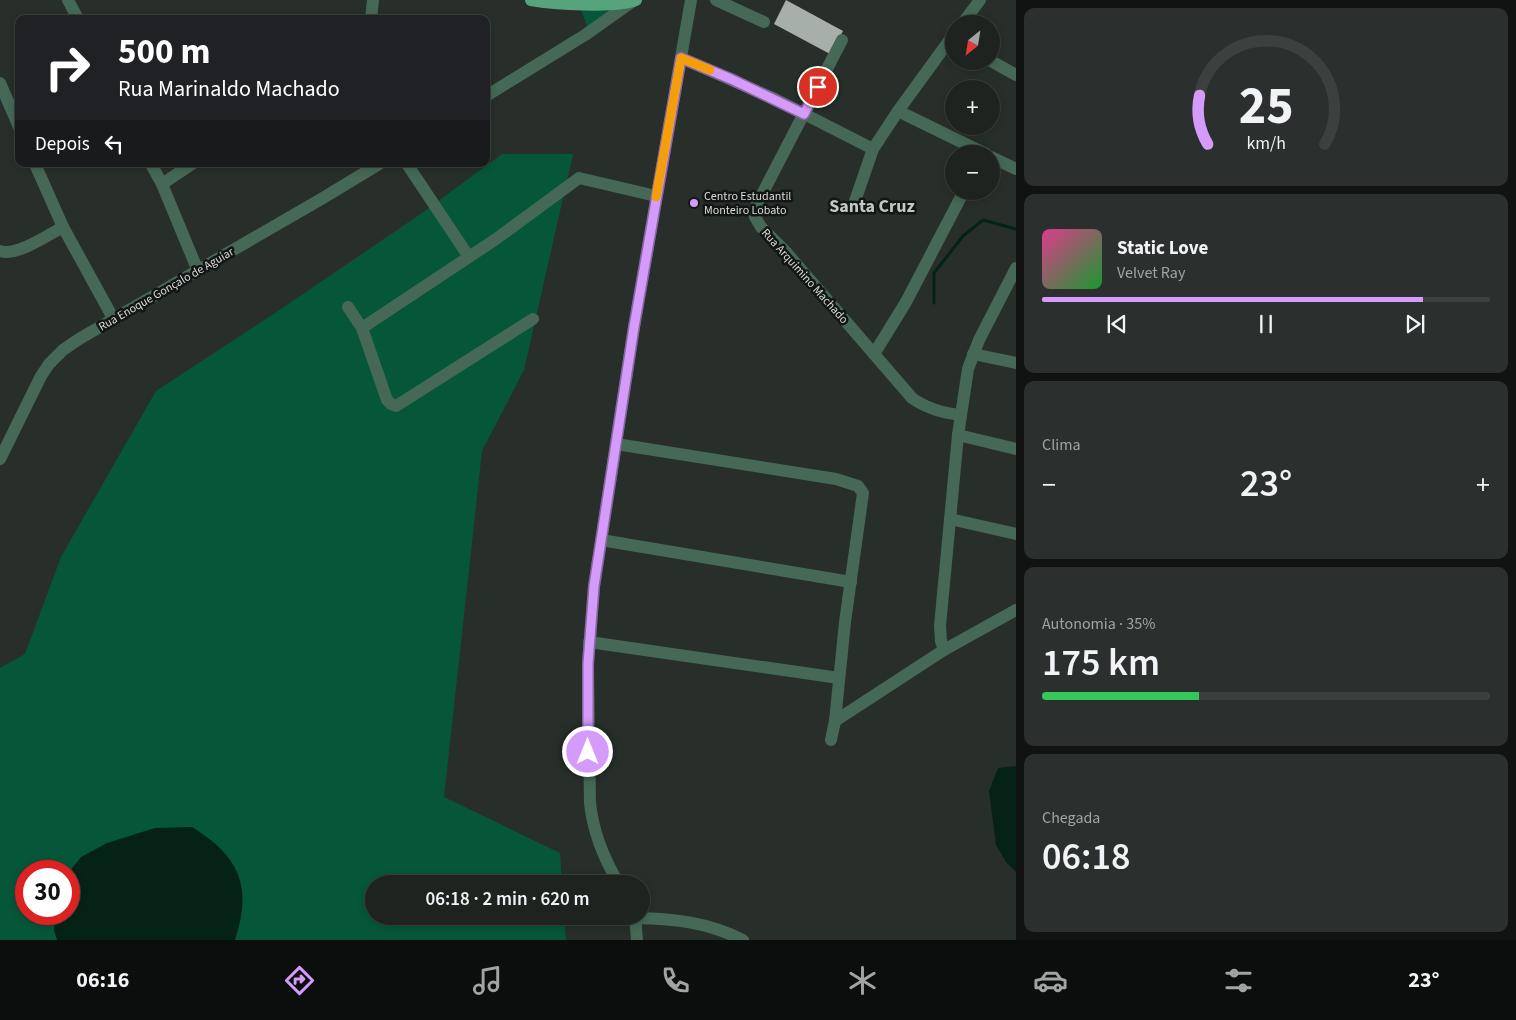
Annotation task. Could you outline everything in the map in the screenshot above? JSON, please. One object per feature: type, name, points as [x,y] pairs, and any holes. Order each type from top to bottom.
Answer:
[{"type":"main road","points":[[531,0],[559,4],[617,4],[635,1]]},
{"type":"street","points":[[68,0],[76,15]]},
{"type":"street","points":[[371,15],[373,0]]},
{"type":"street","points":[[614,875],[601,849],[593,826],[590,804],[588,752],[589,642],[594,586],[616,444],[656,196],[691,0]]},
{"type":"street","points":[[716,0],[764,22]]},
{"type":"street","points":[[969,15],[980,0]]},
{"type":"street","points":[[490,94],[585,35],[635,1]]},
{"type":"street","name":"Rua Arquimino Machado","points":[[842,40],[757,204],[755,217],[761,227],[786,251],[912,398],[920,404],[946,413],[961,415]]},
{"type":"street","points":[[855,201],[873,149],[898,111],[945,47]]},
{"type":"street","points":[[681,58],[731,79],[873,149]]},
{"type":"street","points":[[1000,66],[1016,75]]},
{"type":"street","points":[[0,83],[15,118]]},
{"type":"street","points":[[898,111],[967,145]]},
{"type":"street","points":[[1000,161],[1016,169]]},
{"type":"street","points":[[36,167],[63,227],[113,318]]},
{"type":"street","points":[[153,167],[162,184],[198,271]]},
{"type":"street","points":[[162,184],[188,167]]},
{"type":"street","name":"Rua Enoque Gonçalo de Aguiar","points":[[0,459],[49,364],[63,350],[113,318],[198,271],[374,167]]},
{"type":"street","points":[[409,167],[469,257]]},
{"type":"street","points":[[362,328],[469,257],[579,178],[656,196]]},
{"type":"street","points":[[874,354],[906,302],[959,200]]},
{"type":"street","points":[[0,251],[4,253],[14,252],[63,227]]},
{"type":"street","points":[[944,650],[940,626],[958,435],[968,369],[973,354],[1015,272]]},
{"type":"street","points":[[348,307],[362,328],[387,400],[396,406],[533,319]]},
{"type":"street","points":[[973,354],[1016,363]]},
{"type":"street","points":[[0,427],[13,432]]},
{"type":"street","points":[[958,435],[1016,448]]},
{"type":"street","points":[[616,444],[836,479],[858,486],[863,493],[835,721],[831,740]]},
{"type":"street","points":[[950,519],[1016,534]]},
{"type":"street","points":[[601,540],[851,582]]},
{"type":"street","points":[[835,721],[944,650],[1016,610]]},
{"type":"street","points":[[589,642],[839,678]]},
{"type":"street","points":[[650,918],[697,923],[725,931],[743,940]]},
{"type":"street","points":[[636,925],[637,940]]},
{"type":"green space","points":[[581,10],[613,10],[587,26]]},
{"type":"green space","points":[[502,154],[573,154],[524,370],[482,451],[444,797],[560,853],[561,875],[365,875],[365,925],[565,925],[566,940],[0,940],[0,668],[25,654],[61,557],[156,391],[422,213],[484,167],[490,167],[490,163]]},
{"type":"shaded area","points":[[1016,766],[1016,872],[1006,862],[996,845],[989,791],[998,768]]},
{"type":"shaded area","points":[[192,827],[221,849],[231,861],[238,874],[242,888],[240,921],[235,940],[57,940],[54,925],[80,925],[79,860],[81,857],[107,843],[155,828]]},
{"type":"building","points":[[786,0],[843,31],[830,54],[774,24]]},
{"type":"waterway","points":[[934,303],[934,273],[963,236],[983,220],[1016,229]]},
{"type":"slow traffic","points":[[656,197],[681,58],[710,70]]},
{"type":"place","name":"Centro Estudantil Monteiro Lobato","points":[[694,203]]},
{"type":"district","name":"Santa Cruz","points":[[872,206]]},
{"type":"route","points":[[588,752],[588,664],[594,586],[634,327],[681,58],[731,79],[804,114],[818,87]]}]
